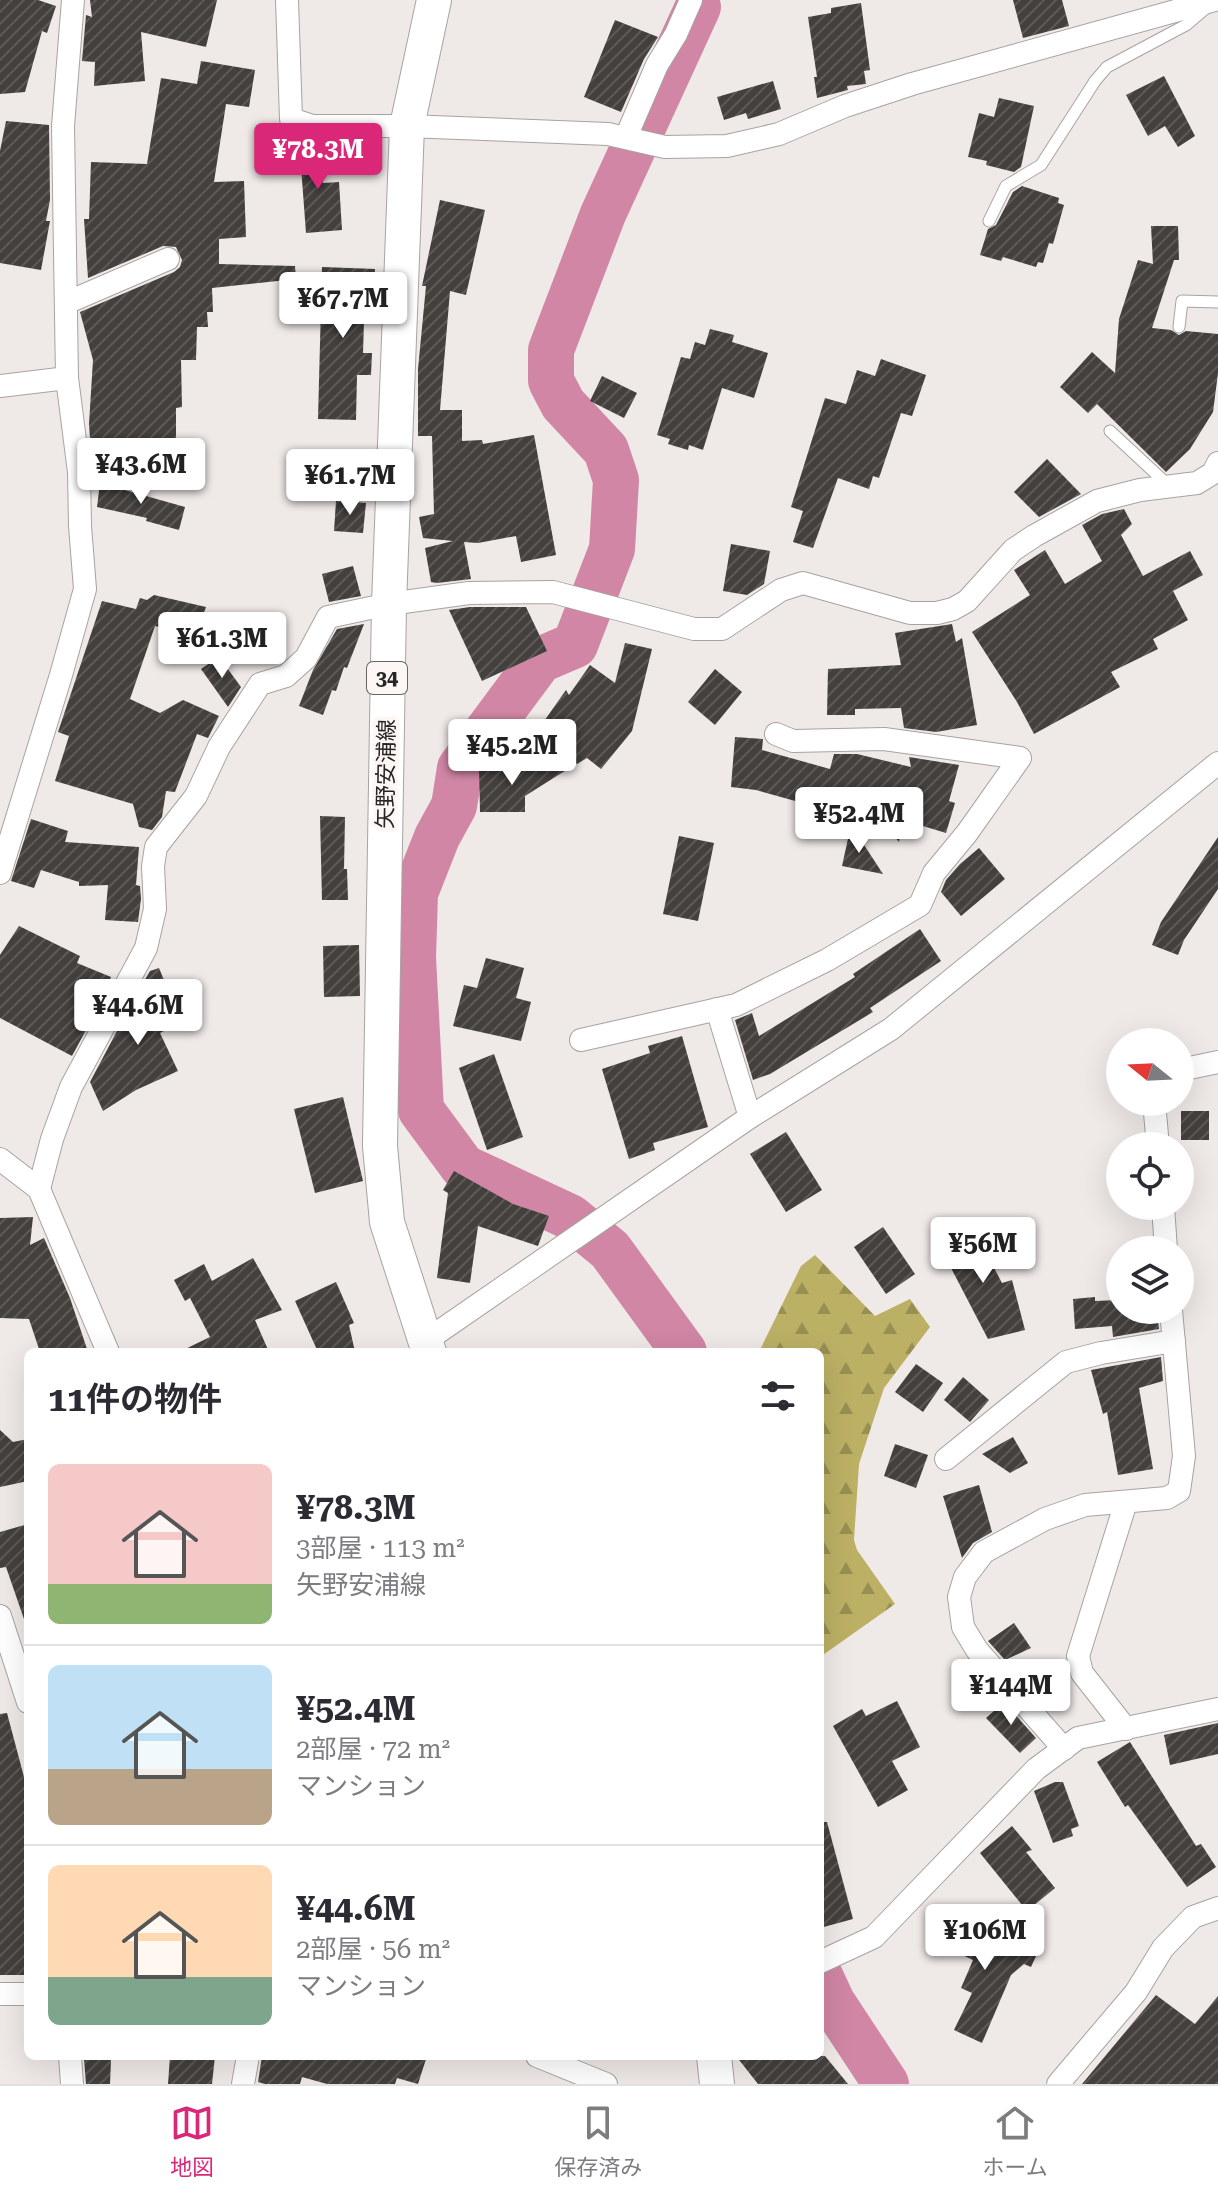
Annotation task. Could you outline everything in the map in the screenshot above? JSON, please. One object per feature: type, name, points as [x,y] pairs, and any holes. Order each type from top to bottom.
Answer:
[{"type":"main road","name":"矢野安浦線","points":[[426,1347],[387,1222],[380,1146],[389,604],[407,126],[434,0]]},
{"type":"main road","points":[[714,2060],[717,2084]]},
{"type":"street","points":[[0,873],[85,589],[79,472],[67,378],[63,126],[73,0]]},
{"type":"street","points":[[287,0],[291,119],[312,126],[407,126],[608,134],[665,147],[727,146],[779,134],[845,106],[966,68],[1216,0]]},
{"type":"street","points":[[626,137],[657,65],[676,34],[691,0]]},
{"type":"street","points":[[66,303],[168,259]]},
{"type":"street","points":[[0,386],[67,378]]},
{"type":"street","points":[[39,1189],[52,1139],[71,1087],[146,948],[155,909],[153,866],[156,847],[196,796],[219,747],[260,684],[286,676],[306,658],[328,617],[389,604],[469,593],[553,592],[694,629],[722,629],[781,590],[803,583],[910,613],[937,613],[967,601],[1013,550],[1097,501],[1140,490],[1197,483],[1213,473],[1218,463]]},
{"type":"street","points":[[581,1040],[736,1005],[827,960],[920,905],[934,873],[967,833],[1020,758],[884,739],[793,741],[776,734]]},
{"type":"street","points":[[426,1347],[750,1117],[891,1029],[1218,763]]},
{"type":"street","points":[[717,1009],[750,1117]]},
{"type":"street","points":[[1194,1067],[1218,1062]]},
{"type":"street","points":[[0,1159],[39,1189],[106,1348]]},
{"type":"street","points":[[1064,1749],[977,1650],[963,1627],[959,1597],[965,1577],[984,1552],[1045,1519],[1085,1505],[1167,1498],[1179,1491],[1184,1456],[1172,1324]]},
{"type":"street","points":[[946,1459],[1066,1362],[1174,1341]]},
{"type":"street","points":[[1126,1502],[1078,1656],[1082,1673],[1126,1729]]},
{"type":"street","points":[[0,1616],[24,1690]]},
{"type":"street","points":[[824,1960],[874,1937],[1036,1769],[1078,1738],[1218,1709]]},
{"type":"street","points":[[1058,2084],[1136,1992],[1163,1948],[1193,1917],[1218,1908]]},
{"type":"street","points":[[0,1994],[24,1994]]},
{"type":"street","points":[[70,2060],[72,2084]]},
{"type":"street","points":[[243,2084],[247,2060]]},
{"type":"street","points":[[561,2060],[585,2064],[606,2084]]},
{"type":"lane","points":[[989,221],[1006,186],[1041,165],[1107,67],[1186,25],[1216,0]]},
{"type":"lane","points":[[1179,327],[1182,301],[1218,302]]},
{"type":"lane","points":[[1110,431],[1171,488]]},
{"type":"green space","points":[[815,1255],[875,1316],[910,1299],[930,1327],[884,1388],[859,1464],[854,1540],[857,1550],[895,1604],[824,1654],[824,1348],[761,1348],[801,1266]]},
{"type":"building","points":[[0,0],[38,0],[56,6],[47,33],[42,31],[25,92],[0,94]]},
{"type":"building","points":[[90,0],[217,0],[206,47],[141,32],[145,81],[94,86],[95,62],[82,61],[86,15],[92,17]]},
{"type":"building","points":[[1013,0],[1062,0],[1069,26],[1023,38]]},
{"type":"building","points":[[861,3],[870,70],[864,71],[866,84],[847,86],[848,90],[817,98],[808,17],[831,13],[831,8]]},
{"type":"building","points":[[615,20],[658,37],[644,59],[621,112],[584,97]]},
{"type":"building","points":[[201,61],[255,70],[249,107],[226,104],[214,182],[244,181],[246,237],[219,239],[219,264],[295,266],[296,279],[212,288],[213,312],[207,312],[208,327],[197,327],[196,360],[181,360],[182,407],[176,408],[176,466],[92,467],[89,424],[93,360],[80,312],[174,272],[182,260],[176,247],[163,246],[88,278],[84,219],[89,219],[91,162],[147,164],[161,78],[197,84]]},
{"type":"building","points":[[1164,76],[1195,136],[1178,147],[1165,126],[1148,136],[1126,95]]},
{"type":"building","points":[[773,81],[781,109],[748,119],[746,113],[724,120],[717,97]]},
{"type":"building","points":[[999,98],[1034,106],[1021,167],[1014,172],[968,157],[979,113],[994,117]]},
{"type":"building","points":[[6,121],[49,125],[50,200],[46,221],[50,221],[41,270],[0,263],[0,151]]},
{"type":"building","points":[[299,140],[321,140],[323,183],[339,182],[342,230],[306,233]]},
{"type":"building","points":[[1022,186],[1059,198],[1058,203],[1064,205],[1053,244],[1049,243],[1043,263],[1038,262],[1036,267],[1003,257],[1001,261],[980,255],[988,229],[996,225],[1013,192]]},
{"type":"building","points":[[440,200],[485,210],[466,295],[450,291],[440,410],[462,410],[462,441],[482,440],[483,444],[534,435],[556,555],[521,562],[516,536],[478,543],[464,542],[471,579],[437,583],[431,582],[425,548],[453,541],[423,538],[419,517],[434,514],[432,436],[418,436],[418,369],[426,286],[422,286]]},
{"type":"building","points":[[1151,226],[1178,226],[1179,260],[1174,260],[1152,328],[1171,330],[1179,335],[1186,331],[1218,334],[1218,373],[1213,412],[1190,449],[1166,472],[1097,404],[1088,413],[1060,387],[1092,352],[1115,373],[1119,319],[1138,260],[1153,264]]},
{"type":"building","points":[[322,267],[375,269],[374,290],[365,290],[363,353],[372,353],[371,375],[357,375],[356,420],[318,419]]},
{"type":"building","points":[[710,329],[734,335],[732,342],[768,353],[754,398],[722,388],[703,450],[689,445],[688,450],[668,444],[670,439],[657,435],[681,357],[690,359],[695,342],[705,345]]},
{"type":"building","points":[[881,359],[926,375],[912,416],[901,413],[879,478],[873,476],[869,489],[838,478],[813,548],[793,542],[803,511],[791,507],[825,398],[846,404],[857,370],[875,376]]},
{"type":"building","points":[[602,376],[637,393],[624,418],[590,401]]},
{"type":"building","points":[[1047,459],[1081,494],[1039,517],[1014,492]]},
{"type":"building","points":[[100,483],[185,507],[179,530],[146,521],[147,518],[97,507]]},
{"type":"building","points":[[336,501],[366,503],[363,533],[334,531]]},
{"type":"building","points":[[1124,509],[1132,524],[1121,535],[1143,576],[1190,551],[1203,575],[1173,591],[1188,620],[1153,639],[1158,649],[1111,672],[1120,687],[1034,734],[972,632],[1030,595],[1014,570],[1045,550],[1065,584],[1102,561],[1082,525],[1102,514]]},
{"type":"building","points":[[731,544],[770,551],[764,584],[747,595],[723,591]]},
{"type":"building","points":[[353,566],[361,596],[329,602],[322,574]]},
{"type":"building","points":[[154,595],[206,607],[196,636],[155,626],[130,699],[160,713],[183,700],[219,716],[208,738],[197,734],[175,792],[166,791],[162,817],[152,830],[139,827],[133,804],[55,781],[69,736],[58,732],[102,601],[136,609],[140,598],[147,600]]},
{"type":"building","points":[[526,607],[547,651],[482,681],[449,610]]},
{"type":"building","points":[[364,624],[347,668],[344,667],[336,691],[332,690],[323,715],[299,706],[313,670],[337,629]]},
{"type":"building","points":[[952,624],[956,642],[962,638],[977,725],[936,732],[904,728],[901,708],[855,709],[855,715],[827,715],[828,669],[901,665],[895,633]]},
{"type":"building","points":[[625,643],[652,649],[632,731],[601,769],[587,758],[577,764],[535,734],[566,690],[569,695],[590,665],[615,683]]},
{"type":"building","points":[[219,657],[241,687],[228,707],[201,669]]},
{"type":"building","points":[[715,669],[742,692],[715,725],[688,702]]},
{"type":"building","points":[[735,737],[763,739],[762,750],[830,769],[834,754],[857,754],[911,767],[909,757],[959,765],[949,801],[955,803],[946,833],[903,820],[899,842],[858,793],[839,807],[807,799],[806,804],[756,790],[731,787]]},
{"type":"building","points":[[571,767],[525,796],[525,812],[480,812],[479,769]]},
{"type":"building","points":[[320,816],[345,817],[344,869],[347,869],[348,900],[322,900]]},
{"type":"building","points":[[31,819],[68,831],[65,842],[139,847],[136,885],[140,886],[141,899],[138,922],[105,920],[108,885],[79,886],[79,882],[41,870],[34,888],[11,881]]},
{"type":"building","points":[[851,825],[883,874],[842,866]]},
{"type":"building","points":[[679,836],[714,843],[698,921],[663,914]]},
{"type":"building","points":[[1218,837],[1218,889],[1184,940],[1178,955],[1152,945],[1161,922]]},
{"type":"building","points":[[979,848],[1005,879],[961,916],[941,892],[946,880]]},
{"type":"building","points":[[19,926],[80,956],[77,963],[111,977],[72,1056],[0,1018],[0,955]]},
{"type":"building","points":[[920,929],[941,961],[870,1008],[873,1012],[770,1074],[753,1080],[735,1020],[752,1013],[759,1036],[855,977],[853,974]]},
{"type":"building","points":[[359,945],[360,996],[324,997],[323,946]]},
{"type":"building","points":[[486,958],[524,968],[516,998],[531,1002],[521,1041],[453,1026],[464,985],[477,988]]},
{"type":"building","points":[[159,968],[171,997],[168,999],[181,1022],[160,1033],[178,1071],[136,1090],[103,1111],[90,1082],[117,1031],[143,1017],[135,997],[150,971]]},
{"type":"building","points":[[682,1036],[708,1127],[653,1143],[655,1150],[629,1159],[602,1069],[650,1053],[648,1046]]},
{"type":"building","points":[[494,1054],[523,1137],[487,1150],[459,1068]]},
{"type":"building","points":[[343,1097],[363,1181],[315,1193],[294,1109]]},
{"type":"building","points":[[1194,1111],[1209,1111],[1209,1140],[1194,1140],[1194,1132],[1181,1132],[1181,1116],[1194,1116]]},
{"type":"building","points":[[786,1132],[822,1190],[786,1212],[750,1154]]},
{"type":"building","points":[[454,1171],[513,1204],[549,1216],[538,1246],[478,1226],[470,1283],[437,1278],[448,1193],[443,1190]]},
{"type":"building","points":[[33,1217],[30,1245],[44,1238],[70,1298],[87,1348],[39,1348],[29,1319],[0,1318],[0,1218]]},
{"type":"building","points":[[972,1226],[1002,1283],[1012,1280],[1025,1330],[988,1339],[938,1243]]},
{"type":"building","points":[[883,1227],[915,1274],[886,1294],[854,1247]]},
{"type":"building","points":[[253,1258],[282,1310],[255,1320],[267,1348],[187,1348],[210,1337],[190,1298],[185,1301],[174,1280],[204,1264],[212,1281]]},
{"type":"building","points":[[336,1282],[354,1323],[349,1325],[354,1348],[316,1348],[295,1301]]},
{"type":"building","points":[[1095,1297],[1095,1301],[1106,1301],[1106,1324],[1158,1324],[1159,1329],[1113,1337],[1112,1326],[1075,1329],[1073,1299]]},
{"type":"building","points":[[1161,1357],[1163,1381],[1139,1388],[1153,1469],[1118,1475],[1107,1412],[1103,1414],[1091,1370]]},
{"type":"building","points":[[916,1364],[943,1383],[923,1412],[895,1392]]},
{"type":"building","points":[[963,1377],[989,1400],[970,1422],[944,1400]]},
{"type":"building","points":[[0,1430],[13,1442],[24,1440],[24,1482],[0,1487]]},
{"type":"building","points":[[1013,1437],[1028,1463],[1010,1473],[982,1454]]},
{"type":"building","points":[[895,1444],[928,1455],[916,1488],[884,1476]]},
{"type":"building","points":[[979,1485],[992,1532],[973,1543],[962,1558],[943,1496]]},
{"type":"building","points":[[24,1525],[24,1619],[6,1567],[0,1568],[0,1532]]},
{"type":"building","points":[[1014,1623],[1031,1648],[1005,1660],[988,1641]]},
{"type":"building","points":[[897,1701],[920,1747],[892,1761],[908,1790],[878,1807],[833,1726],[862,1709],[866,1716]]},
{"type":"building","points":[[1004,1702],[1036,1738],[1020,1753],[986,1718]]},
{"type":"building","points":[[7,1713],[24,1777],[24,1975],[0,1975],[0,1714]]},
{"type":"building","points":[[1218,1723],[1218,1754],[1170,1765],[1164,1735]]},
{"type":"building","points":[[1130,1742],[1196,1846],[1201,1844],[1216,1867],[1187,1887],[1128,1805],[1125,1807],[1097,1762]]},
{"type":"building","points":[[1063,1782],[1079,1826],[1071,1829],[1073,1836],[1053,1843],[1034,1791]]},
{"type":"building","points":[[824,1822],[827,1822],[853,1919],[824,1927]]},
{"type":"building","points":[[1012,1826],[1032,1850],[1026,1852],[1055,1888],[1027,1911],[980,1853]]},
{"type":"building","points":[[943,1918],[1004,1946],[1012,1929],[1042,1943],[1031,1967],[1024,1964],[1011,1975],[982,2043],[954,2030],[972,1993],[961,1988],[973,1960],[933,1941]]},
{"type":"building","points":[[1156,1995],[1195,2024],[1218,1996],[1218,2084],[1082,2084]]},
{"type":"building","points":[[825,2056],[848,2084],[758,2084],[739,2060],[824,2060]]},
{"type":"building","points":[[84,2060],[111,2060],[110,2084],[86,2084]]},
{"type":"building","points":[[170,2060],[215,2060],[212,2084],[168,2084]]},
{"type":"building","points":[[261,2060],[426,2060],[418,2084],[397,2078],[395,2084],[327,2084],[302,2077],[300,2084],[258,2082]]},
{"type":"waterway","points":[[681,1348],[610,1250],[570,1217],[463,1167],[421,1110],[413,958],[415,893],[437,837],[454,806],[460,768],[540,660],[575,645],[612,549],[616,480],[606,450],[563,404],[551,381],[551,350],[603,214],[698,7]]},
{"type":"waterway","points":[[824,1985],[886,2084]]}]
